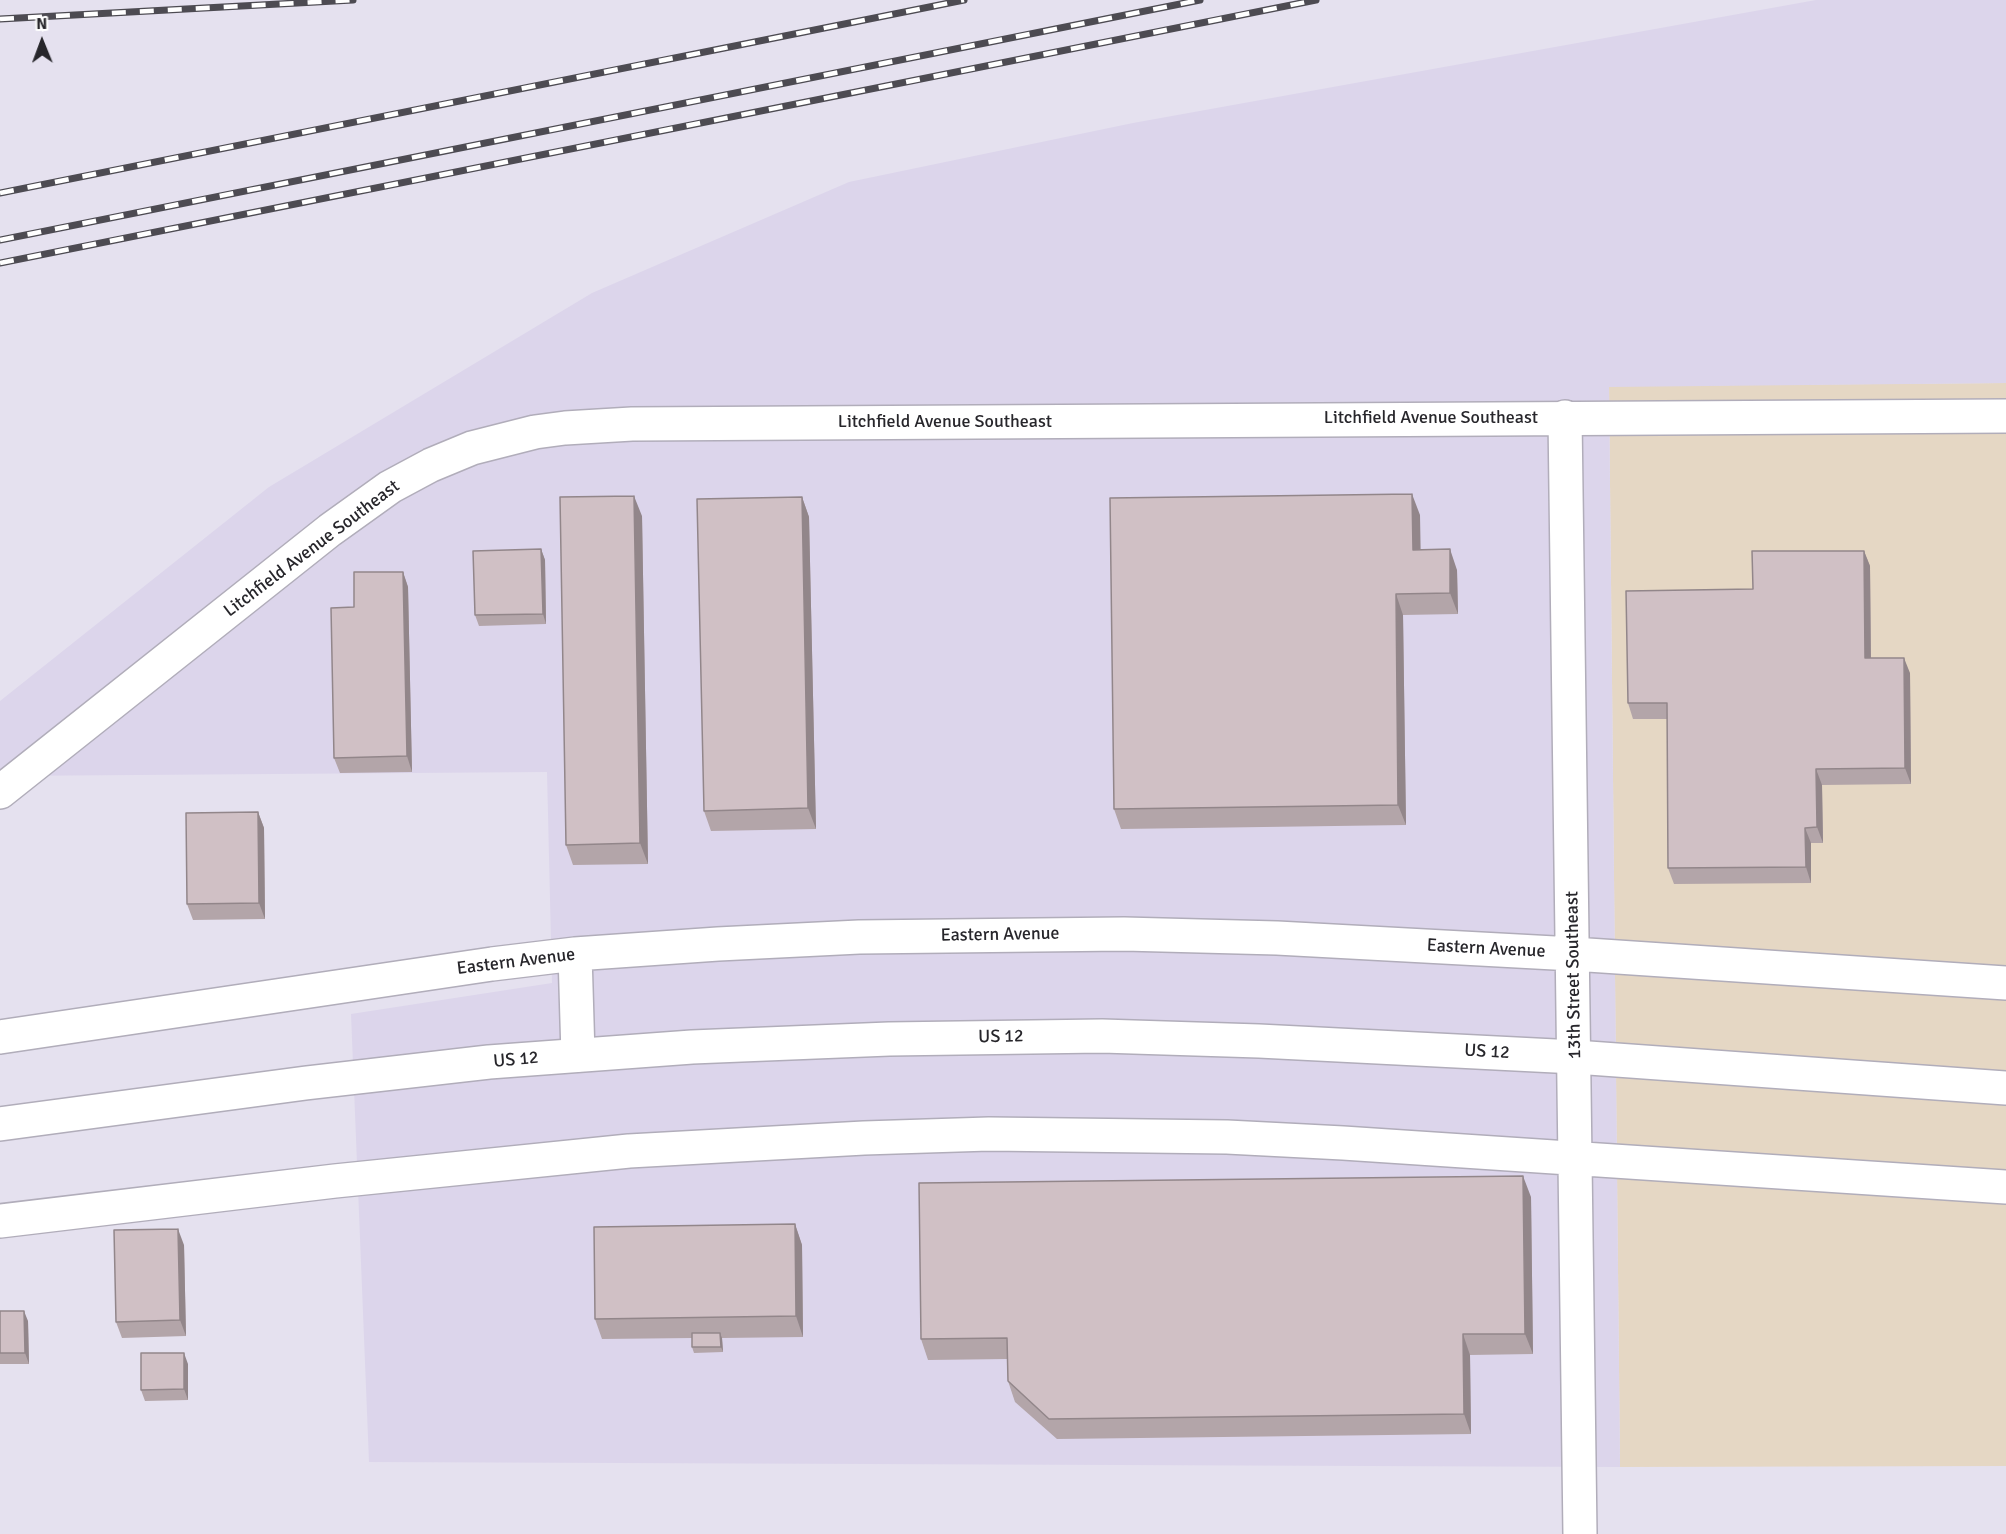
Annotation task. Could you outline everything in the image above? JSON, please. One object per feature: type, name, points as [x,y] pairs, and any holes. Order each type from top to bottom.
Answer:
[{"type":"main road","name":"Litchfield Avenue Southeast","points":[[0,792],[372,499],[430,465],[472,448],[535,432],[632,424],[2006,416]]},
{"type":"main road","name":"13th Street Southeast","points":[[1565,417],[1580,1534]]},
{"type":"main road","name":"Eastern Avenue","points":[[0,1036],[492,964],[575,954],[858,937],[1102,934],[1277,938],[1573,954],[2006,983]]},
{"type":"main road","points":[[575,954],[578,1055]]},
{"type":"main road","name":"US 12","points":[[0,1124],[406,1071],[578,1055],[866,1040],[1102,1036],[1258,1041],[1575,1057],[2006,1088]]},
{"type":"main road","points":[[0,1221],[335,1181],[594,1154],[864,1138],[989,1134],[1204,1136],[1575,1157],[2006,1187]]},
{"type":"shaded area","points":[[1816,0],[2006,0],[2006,383],[1609,387],[1620,1467],[369,1462],[351,1014],[552,983],[547,772],[0,776],[0,701],[269,487],[592,293],[849,182],[1133,123]]},
{"type":"shaded area","points":[[2006,383],[2006,1466],[1620,1467],[1609,386]]},
{"type":"building","points":[[1412,494],[1413,550],[1450,549],[1450,593],[1396,594],[1398,805],[1114,809],[1110,498]]},
{"type":"building","points":[[634,496],[640,843],[566,845],[560,497]]},
{"type":"building","points":[[802,497],[808,808],[704,811],[697,499]]},
{"type":"building","points":[[541,549],[543,614],[475,615],[473,551]]},
{"type":"building","points":[[1752,551],[1864,551],[1865,658],[1904,658],[1905,768],[1816,769],[1817,827],[1805,828],[1806,867],[1668,868],[1667,703],[1628,703],[1626,591],[1753,589]]},
{"type":"building","points":[[354,572],[403,572],[407,756],[334,758],[331,608],[354,607]]},
{"type":"building","points":[[258,812],[259,903],[187,904],[186,813]]},
{"type":"building","points":[[1523,1176],[1525,1334],[1463,1334],[1464,1414],[1049,1419],[1008,1381],[1007,1338],[921,1339],[919,1183]]},
{"type":"building","points":[[795,1224],[796,1316],[595,1319],[594,1227]]},
{"type":"building","points":[[178,1229],[180,1320],[116,1322],[114,1230]]},
{"type":"building","points":[[0,1311],[24,1311],[25,1353],[0,1353]]},
{"type":"building","points":[[692,1333],[720,1333],[721,1347],[692,1347]]},
{"type":"building","points":[[141,1353],[184,1353],[184,1389],[141,1390]]},
{"type":"railway","points":[[0,19],[353,0]]},
{"type":"railway","points":[[0,193],[964,0]]},
{"type":"railway","points":[[0,240],[1200,0]]},
{"type":"railway","points":[[0,263],[1316,0]]}]
